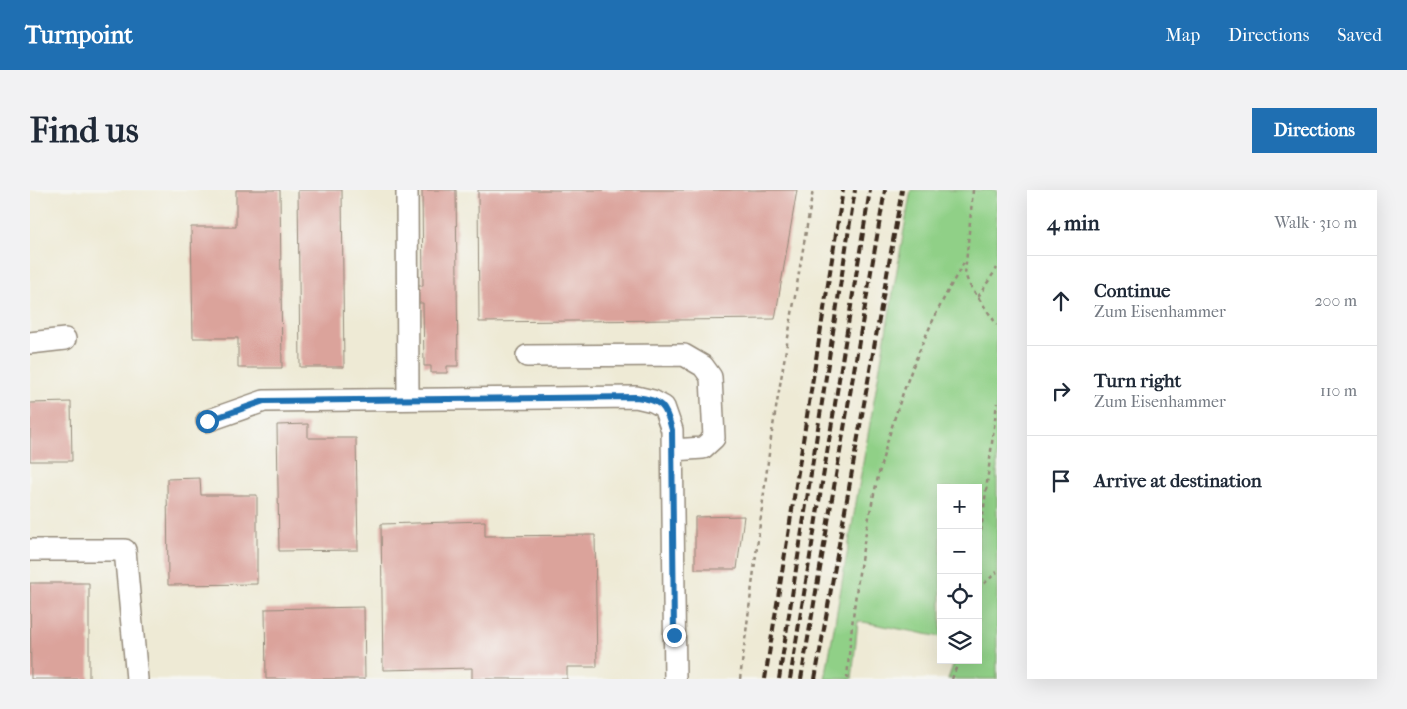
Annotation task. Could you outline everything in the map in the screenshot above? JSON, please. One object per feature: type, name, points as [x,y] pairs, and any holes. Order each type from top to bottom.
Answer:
[{"type":"street","points":[[407,190],[408,399]]},
{"type":"street","points":[[30,343],[65,339]]},
{"type":"street","points":[[527,356],[684,355],[703,366],[711,377],[714,438],[703,448],[674,450]]},
{"type":"street","points":[[207,421],[264,401],[646,398],[660,404],[667,411],[674,450],[680,634],[678,671]]},
{"type":"street","points":[[30,550],[125,550],[137,679]]},
{"type":"path","points":[[740,679],[770,438],[813,190]]},
{"type":"path","points":[[973,190],[965,261],[967,280],[997,324]]},
{"type":"path","points":[[847,679],[850,640],[872,501],[897,407],[948,289],[965,261]]},
{"type":"path","points":[[978,297],[997,268]]},
{"type":"path","points":[[981,529],[997,403]]},
{"type":"path","points":[[982,585],[997,572]]},
{"type":"path","points":[[952,679],[958,664]]},
{"type":"green space","points":[[911,190],[997,190],[997,679],[948,679],[954,664],[982,664],[982,484],[937,484],[937,636],[858,621],[852,679],[825,679]]},
{"type":"building","points":[[236,190],[280,190],[282,368],[238,368],[238,338],[193,338],[191,227],[236,227]]},
{"type":"building","points":[[298,190],[342,190],[344,367],[300,367]]},
{"type":"building","points":[[422,190],[456,190],[458,366],[447,366],[447,373],[431,373],[431,366],[424,366],[423,303],[415,303],[415,286],[423,286]]},
{"type":"building","points":[[478,190],[797,190],[775,319],[479,322]]},
{"type":"building","points":[[71,402],[72,461],[30,461],[30,403]]},
{"type":"building","points":[[308,424],[308,438],[356,438],[358,550],[279,551],[277,425]]},
{"type":"building","points":[[200,478],[201,495],[257,495],[257,584],[168,585],[167,479]]},
{"type":"building","points":[[744,516],[737,569],[695,569],[695,517]]},
{"type":"building","points":[[485,521],[485,536],[595,535],[597,667],[567,667],[567,679],[472,679],[472,668],[383,670],[381,524]]},
{"type":"building","points":[[30,583],[89,583],[89,679],[31,679]]},
{"type":"building","points":[[364,607],[365,679],[266,679],[265,609]]},
{"type":"railway","points":[[765,679],[843,190]]},
{"type":"railway","points":[[779,679],[855,190]]},
{"type":"railway","points":[[790,679],[870,190]]},
{"type":"railway","points":[[801,679],[885,190]]},
{"type":"railway","points":[[815,679],[902,190]]},
{"type":"route","points":[[207,421],[264,401],[636,397],[654,401],[667,411],[672,430],[674,450],[674,635]]}]
